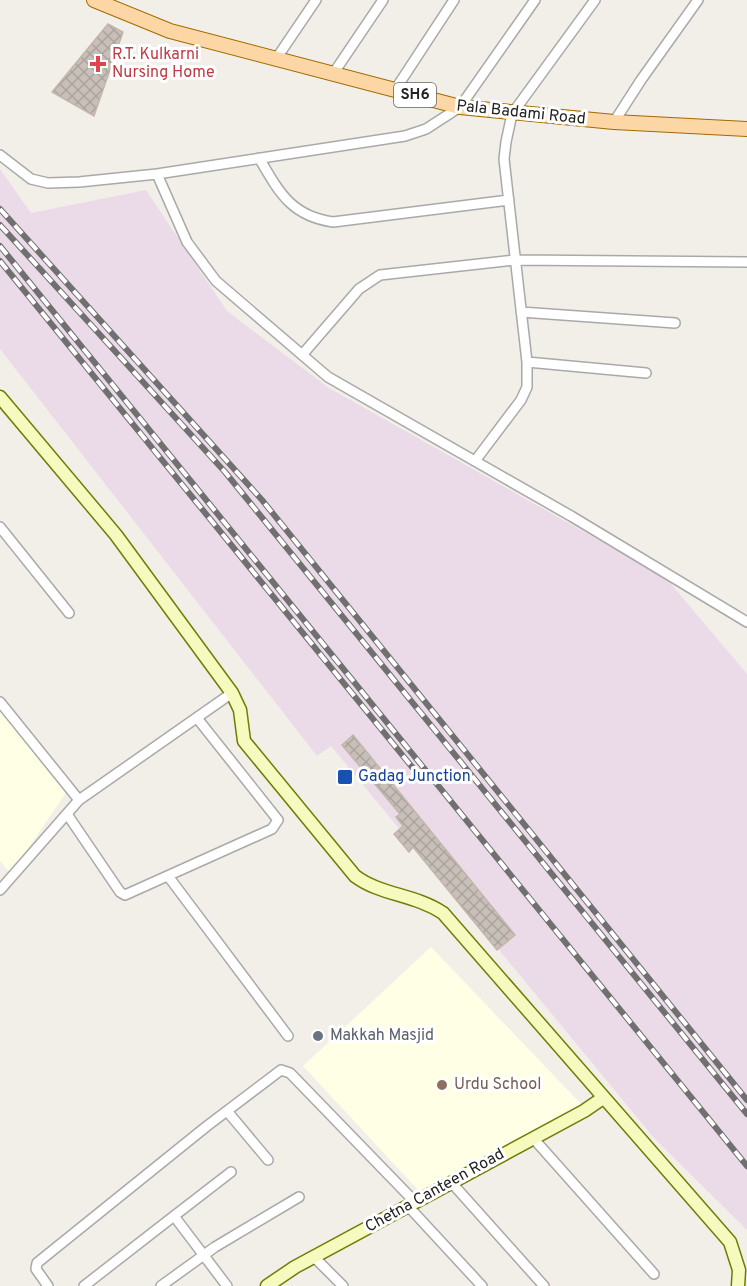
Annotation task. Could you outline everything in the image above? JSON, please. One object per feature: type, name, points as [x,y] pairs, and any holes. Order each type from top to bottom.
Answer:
[{"type":"main road","name":"Pala Badami Road","points":[[94,0],[170,31],[460,107],[512,114],[614,122],[747,129]]},
{"type":"street","points":[[276,59],[316,0]]},
{"type":"street","points":[[333,74],[383,0]]},
{"type":"street","points":[[395,90],[454,0]]},
{"type":"street","points":[[0,155],[31,179],[48,183],[158,174],[405,136],[426,129],[460,107],[535,0]]},
{"type":"street","points":[[475,461],[527,387],[527,362],[504,159],[512,114],[596,0]]},
{"type":"street","points":[[614,122],[698,0]]},
{"type":"street","points":[[259,158],[285,198],[300,213],[314,219],[333,222],[509,200]]},
{"type":"street","points":[[158,174],[188,242],[216,281],[328,377],[747,622]]},
{"type":"street","points":[[302,355],[359,289],[380,275],[515,260],[747,262]]},
{"type":"street","points":[[521,312],[675,322]]},
{"type":"street","points":[[527,362],[646,373]]},
{"type":"street","points":[[0,397],[116,535],[232,693],[240,710],[244,741],[355,876],[366,884],[427,903],[443,913],[730,1242],[739,1270],[738,1285]]},
{"type":"street","points":[[0,527],[69,613]]},
{"type":"street","points":[[0,890],[79,800],[232,693]]},
{"type":"street","points":[[0,702],[79,800]]},
{"type":"street","points":[[67,814],[120,892],[125,895],[272,829],[278,820],[197,718]]},
{"type":"street","points":[[168,876],[288,1036]]},
{"type":"street","points":[[48,1286],[36,1269],[37,1263],[277,1072],[286,1070],[411,1204],[482,1286]]},
{"type":"street","name":"Chetna Canteen Road","points":[[267,1286],[314,1257],[603,1098]]},
{"type":"street","points":[[227,1111],[268,1160]]},
{"type":"street","points":[[533,1138],[654,1274]]},
{"type":"street","points":[[84,1286],[231,1172]]},
{"type":"street","points":[[452,1182],[544,1286]]},
{"type":"street","points":[[161,1286],[203,1255],[299,1197]]},
{"type":"street","points":[[174,1216],[227,1286]]},
{"type":"street","points":[[314,1257],[343,1286]]},
{"type":"shaded area","points":[[0,169],[31,213],[146,190],[227,311],[329,388],[666,578],[747,674],[747,1230],[654,1138],[331,746],[317,756],[0,349]]},
{"type":"shaded area","points":[[0,702],[69,788],[11,874],[0,861]]},
{"type":"shaded area","name":"Urdu School","points":[[431,947],[581,1104],[420,1192],[303,1066]]},
{"type":"building","points":[[108,24],[123,32],[94,116],[52,92]]},
{"type":"building","points":[[353,735],[515,935],[497,950],[413,847],[409,852],[394,834],[403,826],[396,817],[400,814],[342,745]]},
{"type":"railway","points":[[0,209],[262,500],[747,1100]]},
{"type":"railway","points":[[0,225],[225,472],[747,1114]]},
{"type":"railway","points":[[0,246],[747,1166]]},
{"type":"railway","points":[[0,261],[421,778]]},
{"type":"place","name":"R.T. Kulkarni Nursing Home","points":[[98,64]]},
{"type":"place","name":"Gadag Junction","points":[[345,777]]},
{"type":"place","name":"Makkah Masjid","points":[[318,1036]]},
{"type":"place","name":"Urdu School","points":[[442,1085]]}]
